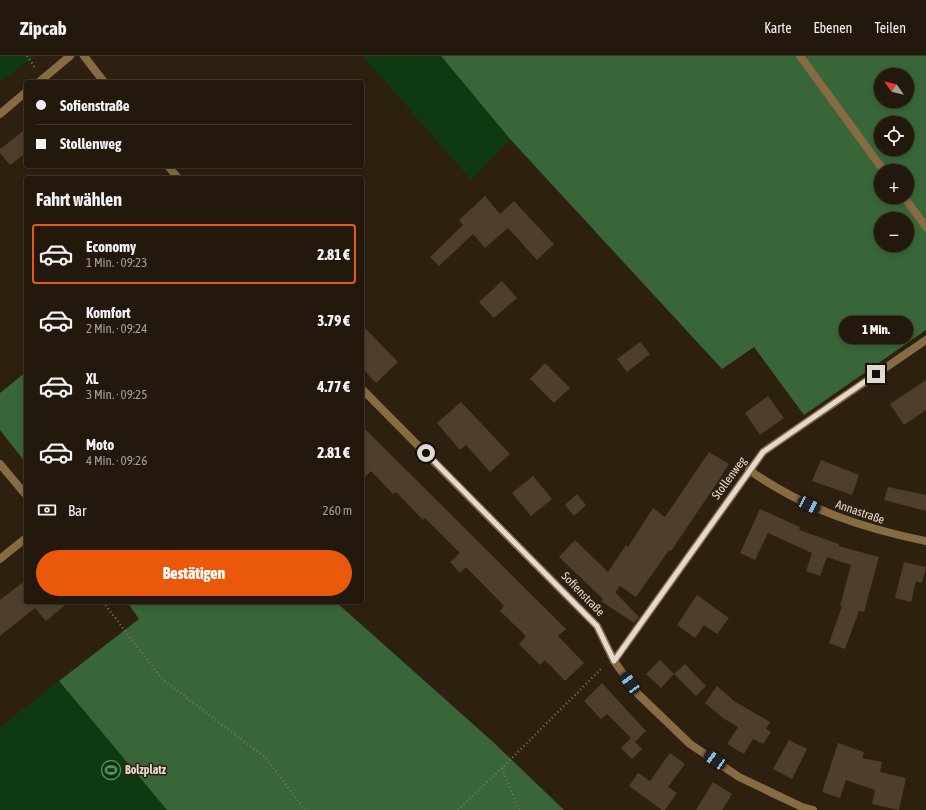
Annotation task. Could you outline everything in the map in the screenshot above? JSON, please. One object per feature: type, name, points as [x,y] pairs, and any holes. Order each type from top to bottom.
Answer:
[{"type":"street","points":[[40,80],[70,56]]},
{"type":"street","points":[[84,56],[102,80]]},
{"type":"street","points":[[800,56],[879,164]]},
{"type":"street","points":[[0,114],[24,94]]},
{"type":"street","points":[[170,168],[176,176]]},
{"type":"street","points":[[909,204],[926,227]]},
{"type":"street","name":"Stollenweg","points":[[614,661],[763,452],[926,340]]},
{"type":"street","name":"Sofienstraße","points":[[364,391],[597,626],[614,661],[638,694],[690,744],[739,777],[802,807],[812,810]]},
{"type":"street","points":[[0,464],[24,493]]},
{"type":"street","name":"Annastraße","points":[[749,470],[776,489],[820,511],[886,533],[926,541]]},
{"type":"street","points":[[0,559],[24,540]]},
{"type":"path","points":[[105,604],[162,679],[266,758],[304,810]]},
{"type":"path","points":[[458,810],[602,668]]},
{"type":"path","points":[[502,768],[519,810]]},
{"type":"green space","points":[[0,56],[34,56],[0,82]]},
{"type":"green space","points":[[363,56],[441,56],[510,139],[471,180]]},
{"type":"green space","points":[[441,56],[926,56],[926,330],[804,415],[754,347],[722,369],[510,139]]},
{"type":"green space","points":[[24,374],[24,460],[0,430],[0,393]]},
{"type":"green space","points":[[128,604],[338,604],[492,741],[564,810],[167,810],[59,681],[139,619]]},
{"type":"green space","points":[[59,681],[167,810],[0,810],[0,727]]},
{"type":"building","points":[[24,131],[24,154],[10,165],[0,153],[0,149]]},
{"type":"building","points":[[485,196],[500,214],[514,201],[554,244],[537,260],[508,228],[485,248],[473,234],[439,266],[430,257],[463,225],[459,220]]},
{"type":"building","points":[[502,281],[517,298],[494,318],[479,302]]},
{"type":"building","points":[[364,327],[398,362],[376,383],[364,370]]},
{"type":"building","points":[[640,342],[650,354],[627,372],[617,359]]},
{"type":"building","points":[[545,363],[570,388],[554,403],[530,379]]},
{"type":"building","points":[[926,380],[926,410],[904,425],[890,404]]},
{"type":"building","points":[[768,396],[784,418],[760,435],[745,413]]},
{"type":"building","points":[[461,402],[510,454],[490,472],[466,445],[460,450],[437,423]]},
{"type":"building","points":[[364,428],[566,629],[558,636],[584,663],[565,681],[545,660],[540,665],[519,644],[526,636],[500,611],[504,606],[466,567],[460,573],[450,562],[460,553],[425,518],[423,520],[396,492],[393,494],[371,471],[364,478]]},
{"type":"building","points":[[709,452],[729,464],[717,483],[671,551],[669,550],[636,597],[620,586],[615,592],[639,617],[634,623],[601,601],[603,599],[559,557],[575,540],[608,572],[626,545],[628,547],[653,508],[665,517]]},
{"type":"building","points":[[821,460],[859,475],[852,495],[812,481]]},
{"type":"building","points":[[533,476],[552,499],[531,516],[512,493]]},
{"type":"building","points":[[888,487],[926,495],[926,511],[884,500]]},
{"type":"building","points":[[577,494],[586,505],[574,516],[565,505]]},
{"type":"building","points":[[760,509],[800,527],[799,530],[839,544],[838,546],[879,557],[864,612],[859,611],[845,649],[829,643],[842,606],[840,606],[851,565],[827,557],[820,576],[806,571],[812,553],[768,533],[755,560],[740,553]]},
{"type":"building","points":[[904,562],[926,567],[922,583],[916,581],[911,602],[895,598]]},
{"type":"building","points":[[24,582],[24,604],[67,604],[46,621],[35,608],[0,636],[0,600]]},
{"type":"building","points":[[697,595],[729,618],[717,634],[704,625],[695,638],[677,625]]},
{"type":"building","points":[[660,660],[674,674],[661,688],[646,674]]},
{"type":"building","points":[[685,664],[706,686],[696,696],[674,674]]},
{"type":"building","points":[[602,683],[646,731],[635,742],[642,749],[632,759],[621,748],[631,738],[607,714],[601,719],[584,701]]},
{"type":"building","points":[[717,686],[734,701],[770,722],[766,729],[771,732],[763,744],[753,739],[744,754],[727,744],[738,727],[723,718],[705,703]]},
{"type":"building","points":[[789,740],[807,749],[792,779],[773,769]]},
{"type":"building","points":[[838,743],[864,752],[862,758],[882,762],[880,772],[906,778],[899,810],[872,804],[875,790],[846,780],[840,798],[822,792]]},
{"type":"building","points":[[670,753],[685,764],[668,787],[677,793],[665,810],[662,810],[629,786],[638,773],[650,781]]},
{"type":"building","points":[[713,782],[732,794],[722,810],[696,810]]},
{"type":"place","name":"Bolzplatz","points":[[111,770]]},
{"type":"route","points":[[426,453],[597,626],[614,661],[652,605],[763,452],[876,374]]}]
